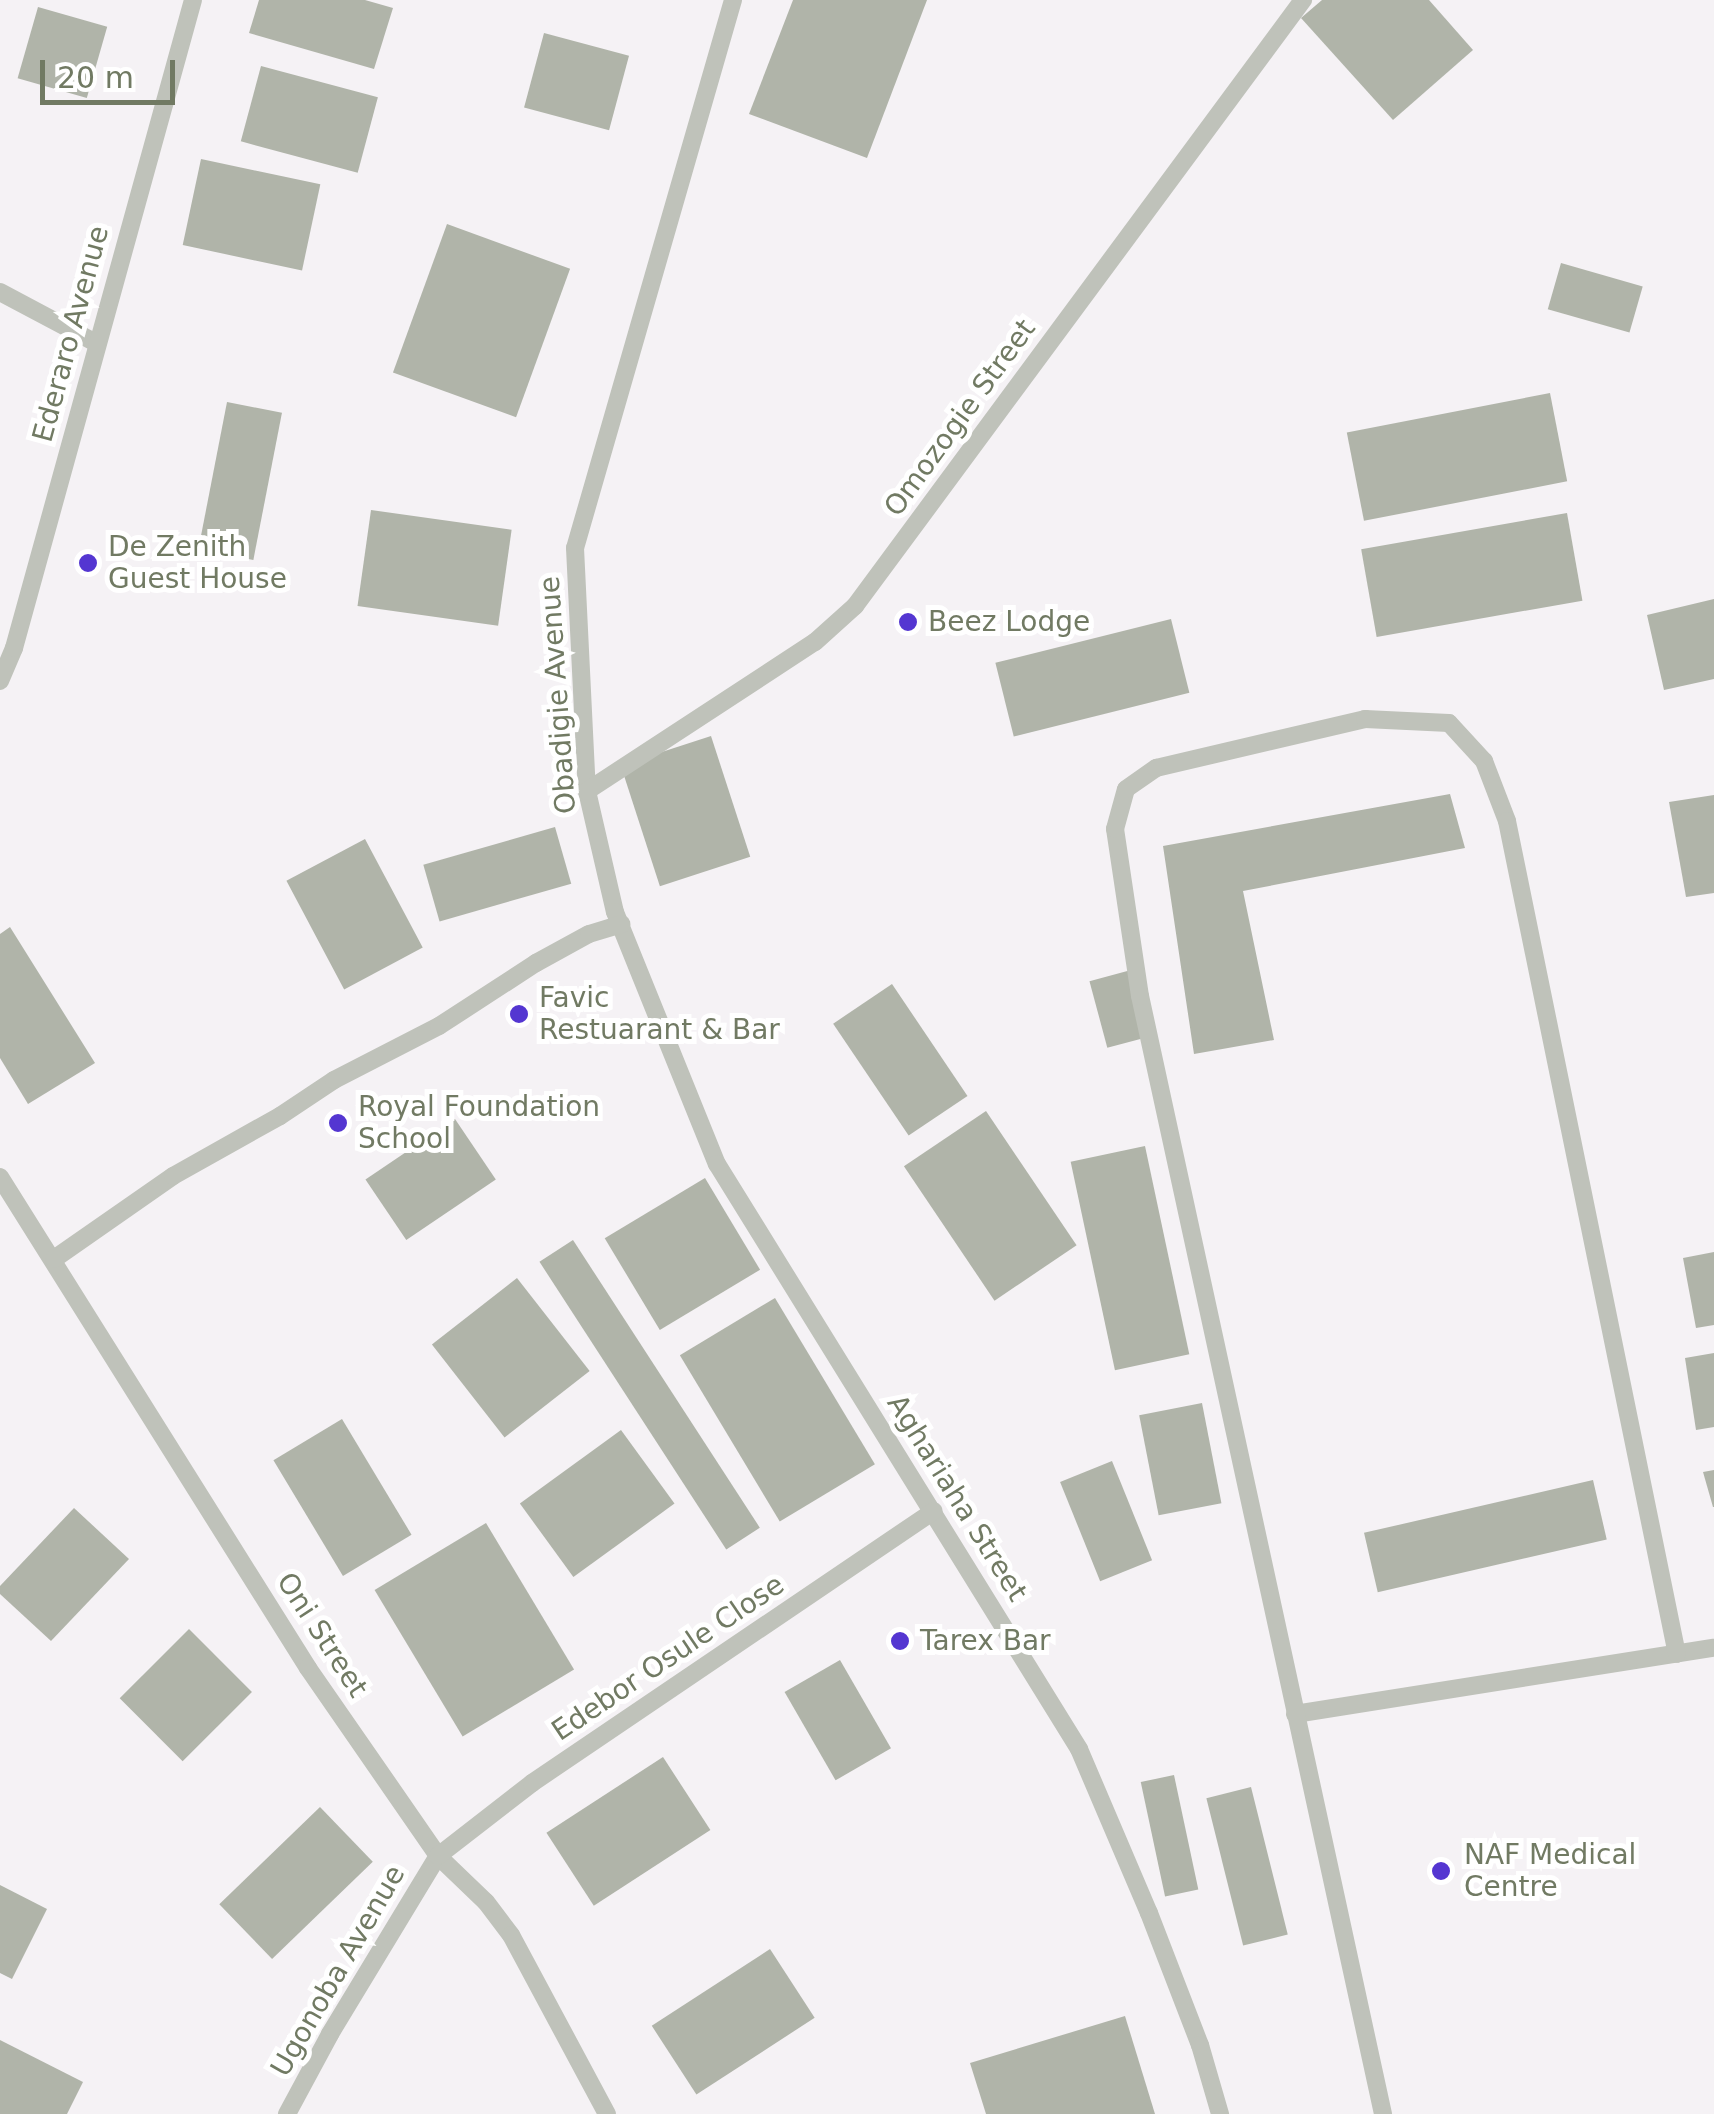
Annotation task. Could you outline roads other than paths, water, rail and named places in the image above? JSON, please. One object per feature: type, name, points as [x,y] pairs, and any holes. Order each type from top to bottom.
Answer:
[{"type":"street","name":"Ederaro Avenue","points":[[0,680],[14,648],[193,0]]},
{"type":"street","name":"Obadigie Avenue","points":[[621,924],[587,792],[576,548],[733,0]]},
{"type":"street","name":"Omozogie Street","points":[[587,792],[815,642],[855,606],[1303,0]]},
{"type":"street","points":[[0,292],[96,342]]},
{"type":"street","points":[[1383,2114],[1140,996],[1115,829],[1126,788],[1156,768],[1364,718],[1449,723],[1484,761],[1506,821],[1677,1654]]},
{"type":"street","points":[[54,1258],[172,1176],[280,1116],[334,1080],[439,1026],[562,948],[621,924]]},
{"type":"street","name":"Aghariaha Street","points":[[621,924],[716,1164],[1079,1749],[1156,1929],[1200,2045],[1220,2114]]},
{"type":"street","name":"Oni Street","points":[[0,1178],[54,1258],[308,1668],[438,1856],[486,1902],[511,1935],[607,2114]]},
{"type":"street","name":"Edebor Osule Close","points":[[438,1856],[532,1783],[934,1512]]},
{"type":"street","points":[[1295,1714],[1714,1648]]},
{"type":"street","name":"Ugonoba Avenue","points":[[287,2114],[330,2034],[438,1856]]},
{"type":"place","name":"De Zenith Guest House","points":[[88,563]]},
{"type":"place","name":"Beez Lodge","points":[[908,622]]},
{"type":"place","name":"Favic Restuarant & Bar","points":[[519,1014]]},
{"type":"place","name":"Royal Foundation School","points":[[338,1123]]},
{"type":"place","name":"Tarex Bar","points":[[900,1641]]},
{"type":"place","name":"NAF Medical Centre","points":[[1441,1871]]}]
